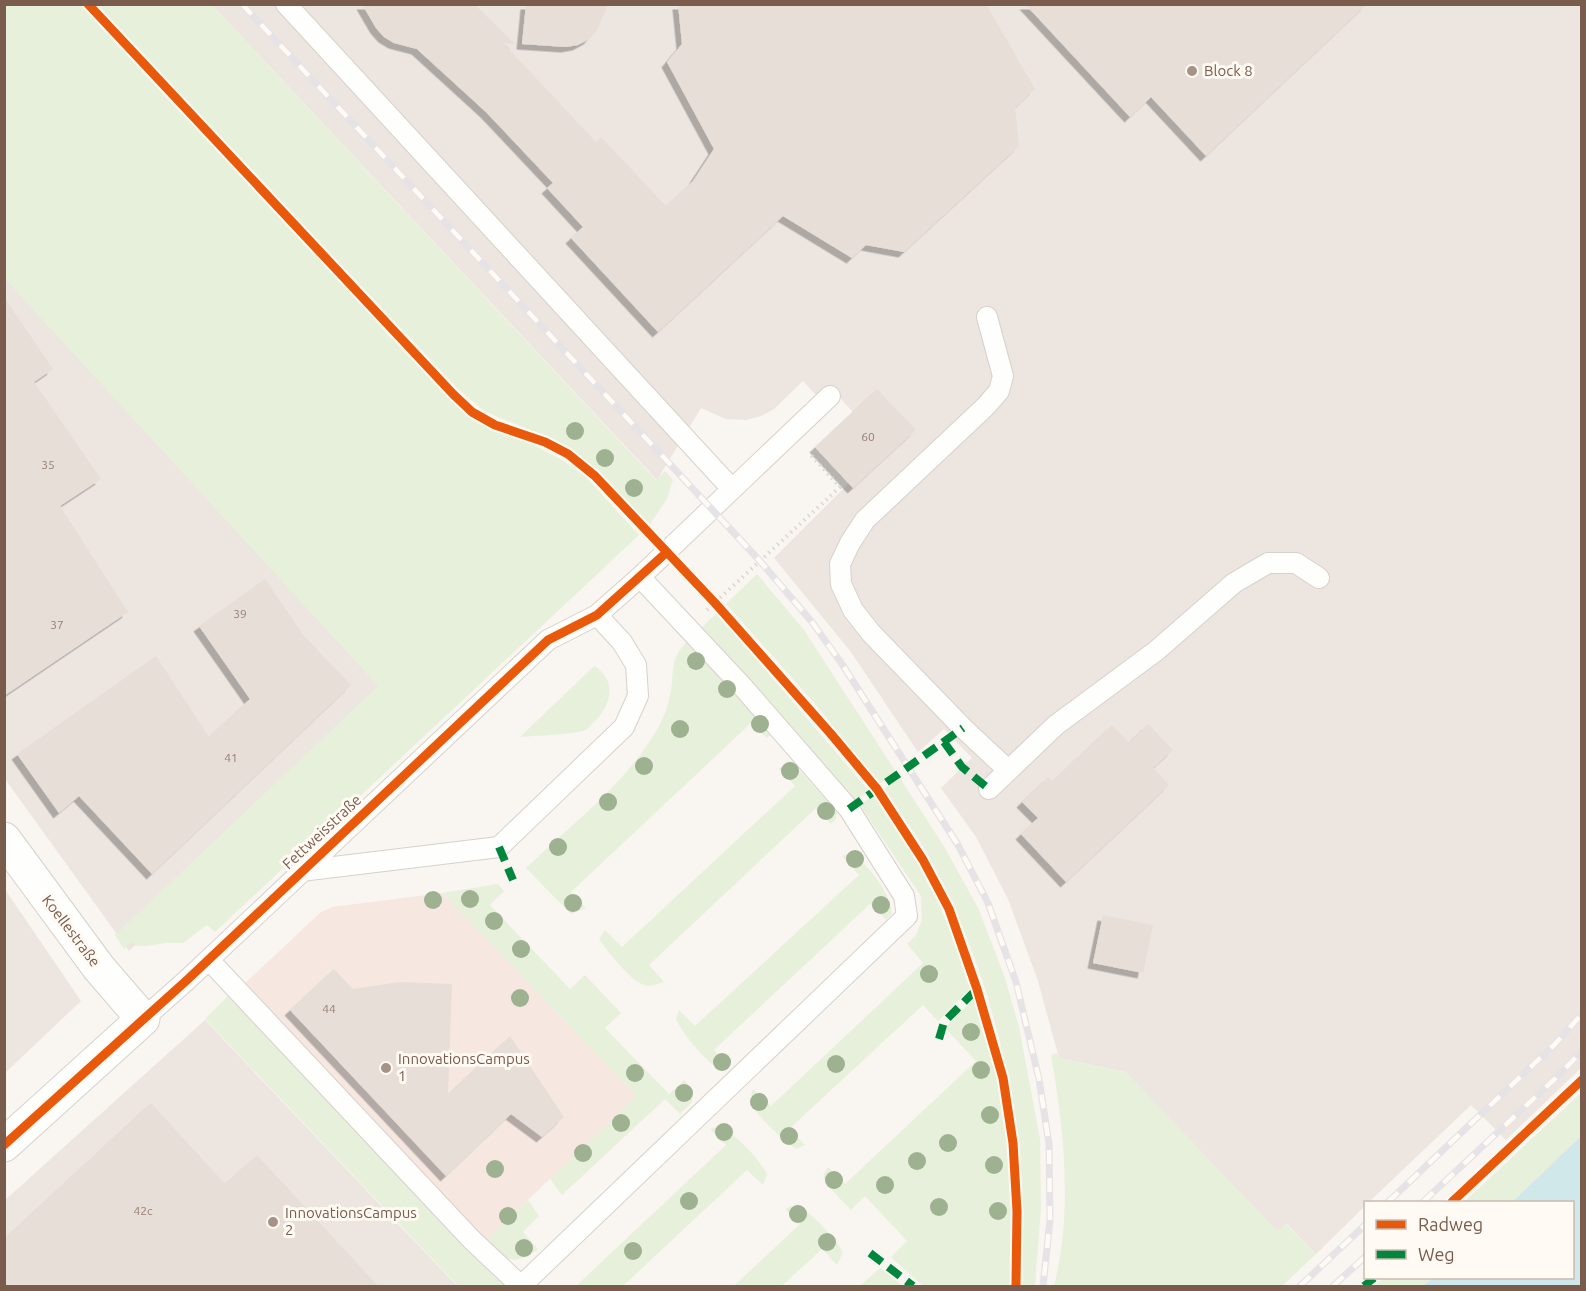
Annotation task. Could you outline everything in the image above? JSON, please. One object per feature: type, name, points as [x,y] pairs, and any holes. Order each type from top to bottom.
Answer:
[{"type":"street","name":"Koellestraße","points":[[4,839],[102,973],[143,1019]]},
{"type":"street","name":"Fettweisstraße","points":[[4,1145],[143,1019]]},
{"type":"lane","points":[[286,4],[732,489]]},
{"type":"lane","points":[[987,317],[1003,376],[999,391],[865,520],[840,564],[841,584],[853,610],[871,633],[963,728],[1008,770]]},
{"type":"lane","name":"Fettweisstraße","points":[[143,1019],[209,960],[549,640],[597,615],[640,578],[830,396]]},
{"type":"lane","points":[[989,789],[1056,725],[1156,651],[1234,583],[1268,563],[1296,563],[1319,578]]},
{"type":"lane","points":[[209,960],[472,1240],[521,1286],[907,916],[904,896],[857,819],[787,737],[640,578]]},
{"type":"lane","name":"Fettweisstraße","points":[[301,872],[499,847],[624,727],[638,696],[636,665],[622,642],[597,615]]},
{"type":"path","points":[[688,628],[840,487],[790,434]]},
{"type":"shaded area","points":[[212,5],[1581,5],[1581,1068],[1506,1140],[1471,1105],[1370,1201],[1364,1201],[1364,1207],[1316,1254],[1287,1224],[1278,1232],[1124,1072],[1059,1058],[1038,981],[1008,899],[976,837],[941,788],[972,758],[944,729],[918,752],[851,652],[774,558],[848,484],[859,419],[835,392],[823,403],[803,381],[774,409],[746,420],[726,419],[701,408],[657,480]]},
{"type":"shaded area","points":[[4,267],[404,691],[129,951],[5,779]]},
{"type":"shaded area","points":[[4,888],[81,1001],[5,1073],[4,1073]]},
{"type":"shaded area","points":[[442,893],[637,1096],[485,1241],[243,985],[321,912],[332,907]]},
{"type":"shaded area","points":[[205,1020],[457,1286],[5,1286],[4,1201]]},
{"type":"green space","points":[[5,4],[80,5],[464,413],[562,460],[586,477],[639,535],[215,932],[207,925],[183,943],[136,946],[132,941],[124,949],[115,935],[378,686],[5,279]]},
{"type":"green space","points":[[97,5],[212,5],[656,480],[665,471],[673,480],[667,499],[650,524],[583,458],[554,440],[486,412],[458,389]]},
{"type":"green space","points":[[757,574],[804,630],[896,772],[879,784],[817,706],[726,604]]},
{"type":"green space","points":[[717,613],[869,791],[855,801],[793,728],[700,629]]},
{"type":"green space","points":[[688,641],[771,727],[770,735],[767,738],[751,723],[571,892],[586,908],[571,914],[526,868],[612,787],[642,752],[664,717],[675,661],[681,648]]},
{"type":"green space","points":[[594,666],[606,678],[610,692],[601,714],[589,727],[574,733],[520,737]]},
{"type":"green space","points":[[791,761],[837,812],[836,819],[831,824],[816,808],[649,965],[664,982],[649,986],[635,980],[599,939],[605,930],[622,947],[795,786],[779,769]]},
{"type":"green space","points":[[900,778],[945,848],[979,910],[1005,978],[1019,1027],[1040,1139],[1041,1207],[1035,1286],[1021,1286],[1023,1266],[1022,1184],[1017,1135],[999,1037],[985,989],[949,896],[927,853],[884,789]]},
{"type":"green space","points":[[874,795],[907,844],[925,876],[947,923],[971,988],[938,1021],[923,1005],[789,1129],[805,1145],[796,1149],[776,1133],[756,1111],[751,1098],[753,1089],[771,1106],[923,963],[907,944],[916,935],[922,920],[921,896],[860,805]]},
{"type":"green space","points":[[854,853],[878,880],[887,896],[892,913],[886,920],[870,904],[714,1050],[730,1067],[722,1071],[696,1048],[684,1033],[676,1019],[679,1010],[695,1026],[859,875],[842,856]]},
{"type":"green space","points":[[498,884],[504,891],[490,905],[570,989],[585,975],[621,1013],[605,1028],[669,1094],[684,1080],[693,1090],[692,1102],[680,1114],[665,1099],[562,1195],[550,1179],[637,1096],[442,893]]},
{"type":"green space","points":[[229,995],[506,1286],[458,1286],[205,1019]]},
{"type":"green space","points":[[974,999],[1000,1087],[1007,1141],[1012,1212],[1012,1286],[923,1286],[891,1257],[907,1241],[865,1196],[851,1210],[830,1188],[823,1176],[828,1167],[845,1184],[976,1061],[945,1028]]},
{"type":"green space","points":[[1057,1053],[1059,1058],[1127,1073],[1277,1231],[1286,1224],[1316,1254],[1282,1286],[1054,1286],[1060,1258],[1065,1200],[1063,1141],[1051,1055]]},
{"type":"green space","points":[[1581,1093],[1581,1136],[1513,1201],[1465,1201]]},
{"type":"green space","points":[[721,1126],[747,1148],[763,1167],[767,1174],[763,1185],[747,1170],[623,1286],[576,1286],[726,1145],[710,1129]]},
{"type":"green space","points":[[528,1200],[539,1216],[523,1232],[538,1249],[522,1258],[504,1257],[485,1241]]},
{"type":"green space","points":[[797,1204],[823,1226],[843,1252],[837,1265],[822,1249],[782,1286],[734,1286],[800,1224],[785,1209]]},
{"type":"green space","points":[[880,1268],[903,1286],[860,1286]]},
{"type":"green space","points":[[1383,1279],[1432,1279],[1423,1286],[1374,1286]]},
{"type":"water","points":[[1581,1136],[1581,1286],[1423,1286],[1432,1279],[1574,1279],[1574,1201],[1513,1201]]},
{"type":"building","points":[[362,4],[474,4],[515,44],[503,43],[596,142],[601,137],[666,206],[693,181],[714,149],[667,62],[682,44],[678,4],[986,4],[1035,89],[1015,108],[1019,146],[904,252],[866,245],[852,258],[783,216],[658,332],[571,238],[583,227],[547,188],[553,183],[486,112],[417,49],[394,43],[384,37]]},
{"type":"building","points":[[526,4],[608,4],[597,30],[589,39],[578,45],[566,47],[522,44]]},
{"type":"building","name":"Block 8","points":[[1025,4],[1367,4],[1206,156],[1151,97],[1130,117]]},
{"type":"building","points":[[4,297],[53,369],[34,382],[101,479],[60,506],[128,612],[4,696]]},
{"type":"building","points":[[877,389],[916,430],[853,488],[815,447]]},
{"type":"building","points":[[265,579],[304,636],[351,685],[152,874],[79,796],[59,813],[17,754],[156,656],[209,737],[250,699],[199,626]]},
{"type":"building","points":[[1148,724],[1173,750],[1153,768],[1169,785],[1066,882],[1021,834],[1038,818],[1022,802],[1048,777],[1052,782],[1112,725],[1129,743]]},
{"type":"building","points":[[1103,915],[1153,925],[1143,973],[1093,963]]},
{"type":"building","name":"InnovationsCampus 1","points":[[334,969],[353,989],[400,982],[452,984],[448,1094],[510,1036],[564,1117],[542,1137],[511,1114],[446,1176],[290,1010]]},
{"type":"building","points":[[151,1103],[225,1184],[257,1155],[379,1287],[4,1287],[4,1239]]},
{"type":"railway","points":[[242,4],[760,561],[812,622],[842,664],[958,845],[988,903],[1016,982],[1039,1079],[1049,1144],[1050,1220],[1043,1286]]},
{"type":"railway","points":[[1389,1201],[1554,1045],[1582,1014]]},
{"type":"railway","points":[[1424,1201],[1582,1051]]},
{"type":"railway","points":[[1300,1286],[1364,1226]]},
{"type":"railway","points":[[1333,1286],[1364,1258]]},
{"type":"marked path","points":[[849,809],[963,728]]},
{"type":"marked path","points":[[944,742],[962,767],[989,789]]},
{"type":"marked path","points":[[499,847],[513,880]]},
{"type":"marked path","points":[[939,1039],[944,1022],[977,989]]},
{"type":"marked path","points":[[870,1253],[913,1286]]},
{"type":"marked path","points":[[1364,1286],[1373,1279]]},
{"type":"cycle path","points":[[88,4],[472,412],[495,425],[545,442],[568,454],[595,476],[715,603],[877,789],[923,860],[949,909],[977,989],[1003,1078],[1013,1143],[1017,1211],[1016,1286]]},
{"type":"cycle path","points":[[4,1145],[187,980],[548,640],[597,615],[667,552]]},
{"type":"cycle path","points":[[1453,1201],[1582,1080]]},
{"type":"place","name":"Block 8","points":[[1192,71]]},
{"type":"place","name":"InnovationsCampus 1","points":[[386,1068]]},
{"type":"place","name":"InnovationsCampus 2","points":[[273,1222]]}]
